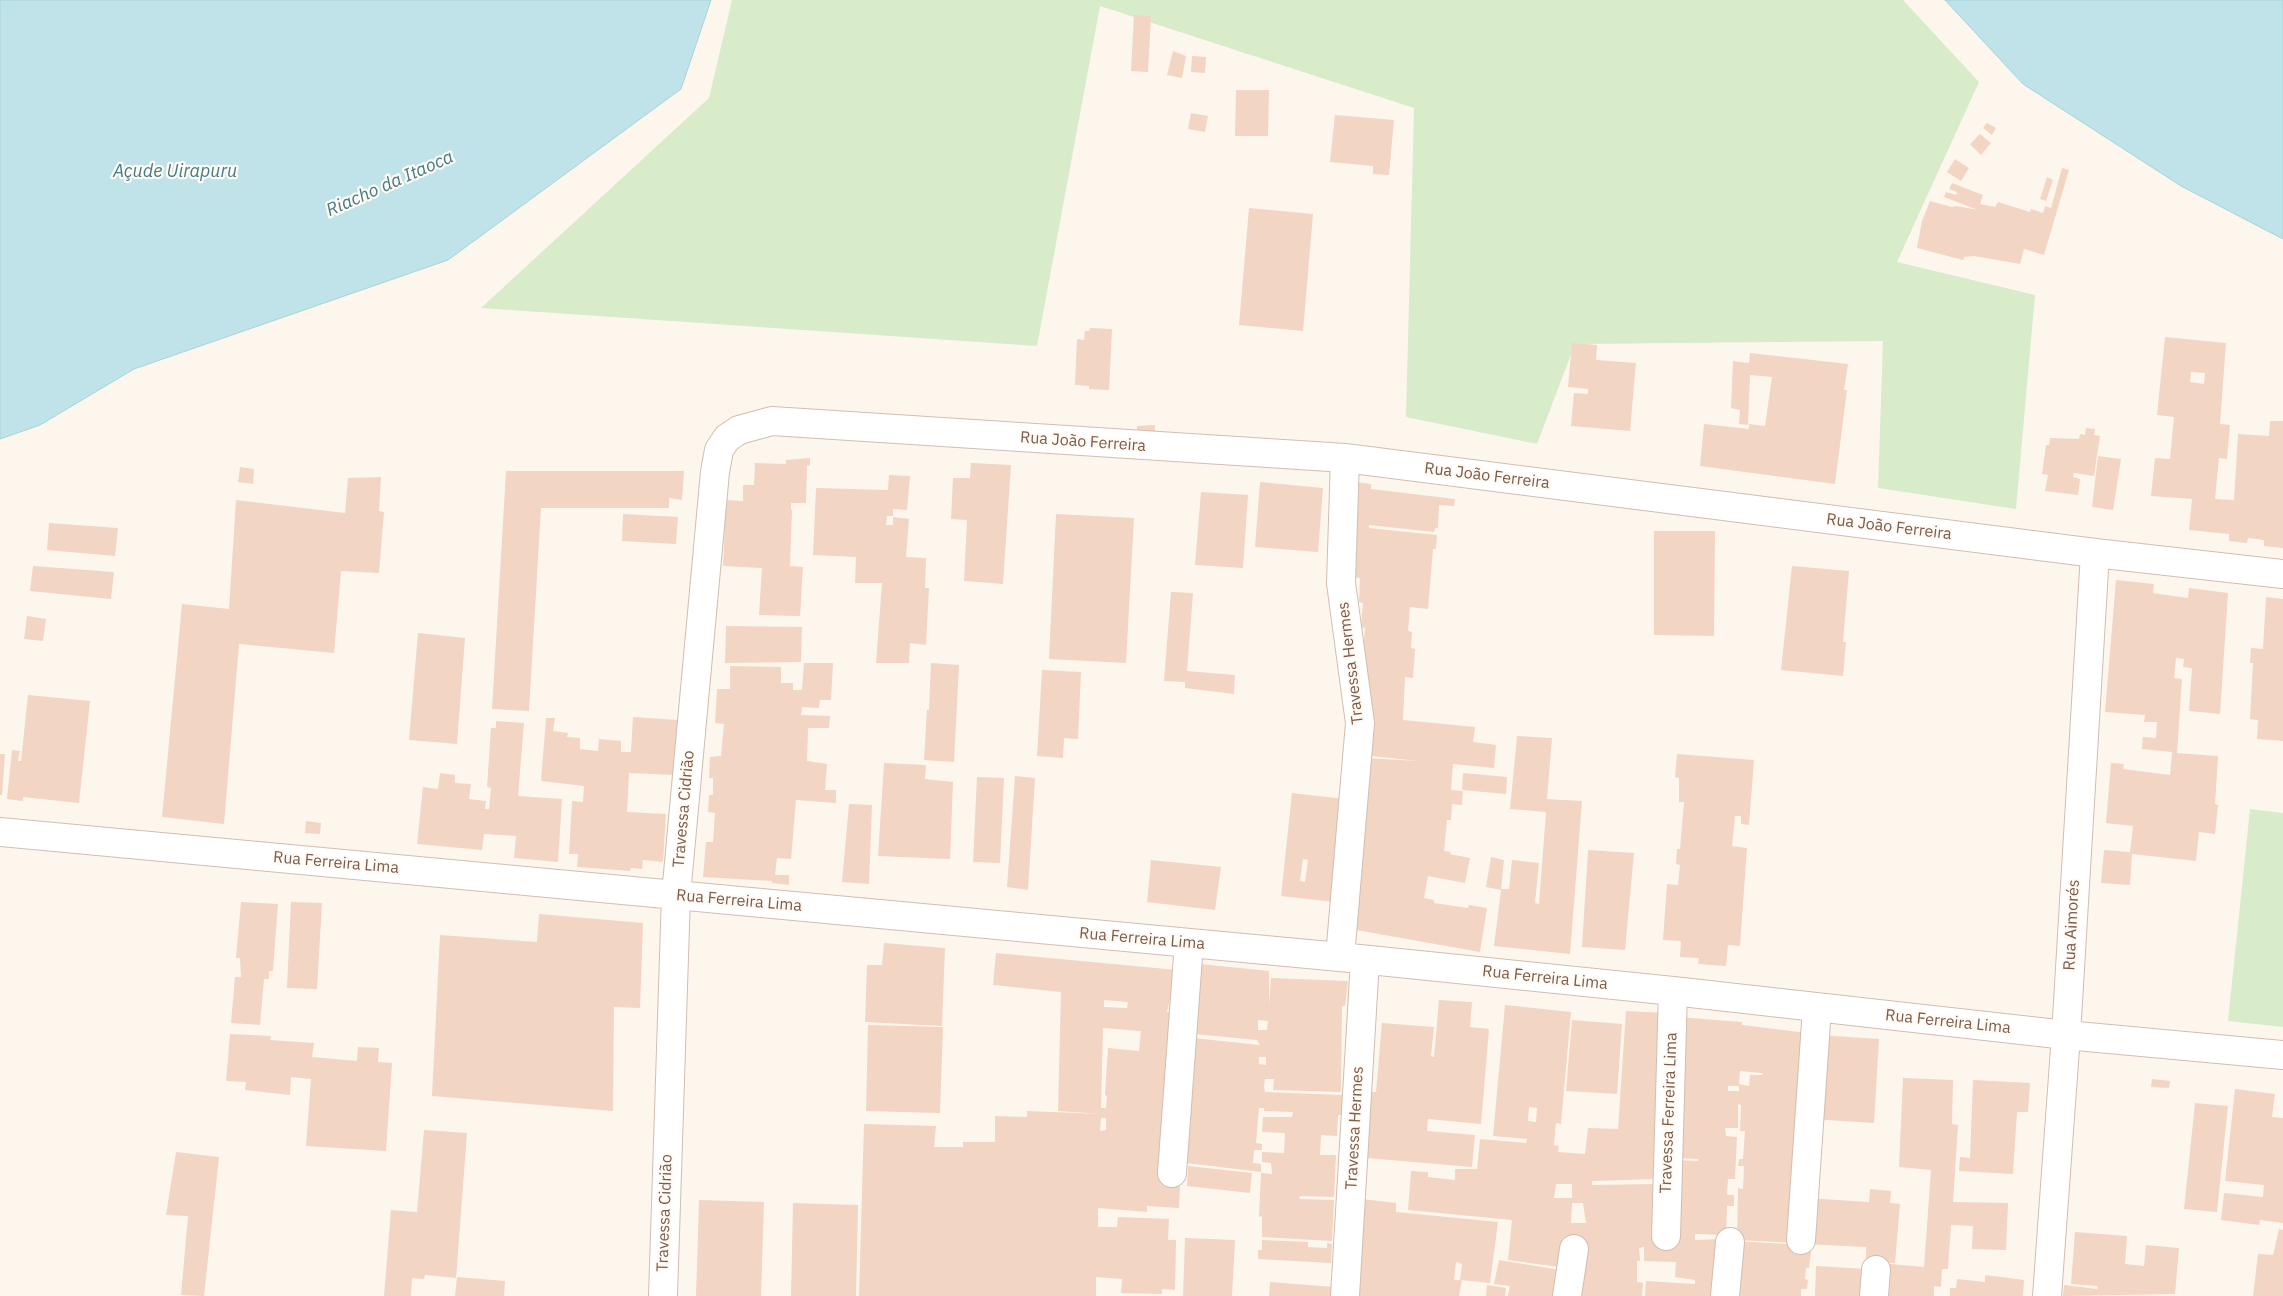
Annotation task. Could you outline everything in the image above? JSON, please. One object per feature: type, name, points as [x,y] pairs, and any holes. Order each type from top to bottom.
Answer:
[{"type":"street","name":"Rua João Ferreira","points":[[715,472],[719,450],[727,438],[739,430],[772,421],[1345,458],[2095,553],[2283,574]]},
{"type":"street","name":"Travessa Hermes","points":[[1345,458],[1341,583],[1360,723],[1345,1296]]},
{"type":"street","name":"Travessa Cidrião","points":[[662,1296],[676,895],[715,472]]},
{"type":"street","name":"Rua Aimorés","points":[[2047,1296],[2066,1035],[2095,553]]},
{"type":"street","name":"Rua Ferreira Lima","points":[[0,832],[1353,958],[1673,991],[2066,1035],[2283,1055]]},
{"type":"street","points":[[1172,1173],[1189,943]]},
{"type":"street","name":"Travessa Ferreira Lima","points":[[1666,1236],[1673,991]]},
{"type":"street","points":[[1801,1240],[1817,1008]]},
{"type":"street","points":[[1725,1296],[1730,1242]]},
{"type":"street","points":[[1567,1296],[1574,1249]]},
{"type":"green space","points":[[732,0],[1903,0],[1979,82],[1897,262],[2035,295],[2016,509],[1878,488],[1883,341],[1575,344],[1537,444],[1406,417],[1414,108],[1100,6],[1037,346],[481,308],[709,98]]},
{"type":"green space","points":[[2250,809],[2283,813],[2283,1027],[2228,1021]]},
{"type":"water","name":"Açude Uirapuru","points":[[0,0],[711,0],[681,89],[448,260],[134,369],[40,425],[0,439]]},
{"type":"water","points":[[1945,0],[2283,0],[2283,239],[2181,186],[2023,84]]},
{"type":"building","points":[[1134,15],[1151,16],[1148,72],[1131,71]]},
{"type":"building","points":[[1173,51],[1186,56],[1182,78],[1167,75]]},
{"type":"building","points":[[1192,56],[1206,57],[1205,73],[1191,72]]},
{"type":"building","points":[[1236,90],[1269,90],[1268,136],[1235,136]]},
{"type":"building","points":[[1191,113],[1208,116],[1205,132],[1188,129]]},
{"type":"building","points":[[1335,115],[1394,120],[1389,175],[1373,174],[1373,166],[1330,162]]},
{"type":"building","points":[[1987,123],[1996,128],[1992,135],[1983,128]]},
{"type":"building","points":[[1980,134],[1991,143],[1981,155],[1970,144]]},
{"type":"building","points":[[1955,159],[1969,168],[1961,181],[1947,172]]},
{"type":"building","points":[[2062,168],[2069,170],[2044,255],[2024,249],[2020,264],[1974,256],[1964,257],[1963,260],[1917,248],[1922,221],[1930,201],[1952,207],[1978,210],[1944,197],[1946,192],[1956,195],[1957,192],[1949,189],[1952,183],[1983,195],[1980,204],[1995,207],[1998,202],[2030,212],[2031,209],[2043,213],[2045,206],[2051,208]]},
{"type":"building","points":[[2047,177],[2053,180],[2046,201],[2040,199]]},
{"type":"building","points":[[1249,208],[1313,214],[1303,331],[1239,325]]},
{"type":"building","points":[[1090,328],[1112,329],[1109,390],[1089,389],[1089,386],[1075,385],[1077,339],[1084,340],[1085,331],[1089,331]]},
{"type":"building","points":[[2165,337],[2226,343],[2220,424],[2230,425],[2227,459],[2219,458],[2215,499],[2234,500],[2238,434],[2269,436],[2270,421],[2283,421],[2283,548],[2264,546],[2264,540],[2248,538],[2247,543],[2229,541],[2229,534],[2189,530],[2192,499],[2151,496],[2155,458],[2170,459],[2174,417],[2157,415]],"holes":[[[2191,372],[2205,373],[2204,384],[2190,382]]]},
{"type":"building","points":[[1572,343],[1597,345],[1596,360],[1636,363],[1630,431],[1571,426],[1574,393],[1588,394],[1588,389],[1568,387]]},
{"type":"building","points":[[1750,353],[1848,364],[1844,390],[1847,390],[1835,484],[1700,466],[1704,424],[1749,429],[1749,424],[1765,426],[1772,377],[1750,375],[1748,425],[1739,424],[1740,410],[1731,408],[1733,361],[1749,363]]},
{"type":"building","points":[[1155,425],[1155,440],[1137,432],[1137,426]]},
{"type":"building","points":[[2086,428],[2095,429],[2094,435],[2100,436],[2094,476],[2074,473],[2073,477],[2080,479],[2078,495],[2045,491],[2048,475],[2042,474],[2046,445],[2049,445],[2050,438],[2079,439],[2080,434],[2085,435]]},
{"type":"building","points":[[2098,456],[2121,459],[2113,510],[2092,507]]},
{"type":"building","points":[[810,458],[810,466],[807,465],[806,503],[791,503],[790,566],[803,567],[800,616],[759,615],[762,568],[723,566],[726,500],[743,501],[743,485],[754,485],[755,463],[786,464],[786,460]]},
{"type":"building","points":[[971,463],[1011,465],[1003,584],[964,581],[967,520],[951,519],[953,478],[970,478]]},
{"type":"building","points":[[240,467],[254,469],[253,484],[238,482]]},
{"type":"building","points":[[506,471],[684,471],[682,500],[669,498],[669,508],[541,508],[529,711],[492,709]]},
{"type":"building","points":[[889,475],[910,476],[907,510],[893,509],[893,516],[887,516],[886,525],[893,525],[893,517],[909,519],[906,557],[926,558],[925,588],[929,588],[926,645],[910,643],[909,663],[876,663],[882,583],[855,583],[856,557],[813,555],[816,488],[888,490]]},
{"type":"building","points":[[381,477],[379,511],[384,512],[379,573],[341,571],[334,653],[239,644],[224,824],[162,817],[182,604],[229,609],[236,500],[345,513],[348,478]]},
{"type":"building","points":[[1260,482],[1323,488],[1318,552],[1255,547]]},
{"type":"building","points":[[1356,482],[1371,484],[1371,489],[1455,499],[1454,506],[1439,505],[1438,528],[1435,528],[1434,532],[1369,525],[1369,528],[1437,535],[1436,549],[1433,549],[1428,609],[1410,607],[1408,631],[1412,632],[1411,648],[1415,649],[1413,678],[1405,677],[1403,720],[1475,727],[1473,742],[1496,745],[1494,768],[1453,764],[1451,790],[1463,791],[1462,805],[1452,804],[1451,820],[1447,820],[1444,851],[1470,858],[1465,883],[1428,876],[1424,898],[1434,900],[1434,903],[1468,908],[1469,905],[1487,908],[1480,952],[1351,929],[1364,758],[1419,761],[1371,756],[1375,720],[1366,719],[1360,691],[1365,628],[1361,627],[1363,603],[1359,602],[1360,578],[1351,577],[1356,540],[1352,539]]},
{"type":"building","points":[[1201,492],[1248,495],[1243,568],[1195,565]]},
{"type":"building","points":[[623,514],[678,517],[676,544],[622,541]]},
{"type":"building","points":[[1056,514],[1134,518],[1126,663],[1049,659]]},
{"type":"building","points":[[49,523],[118,528],[115,556],[47,550]]},
{"type":"building","points":[[1654,531],[1715,531],[1714,636],[1654,635]]},
{"type":"building","points":[[33,566],[114,572],[111,599],[30,591]]},
{"type":"building","points":[[1792,566],[1849,571],[1843,642],[1846,642],[1843,676],[1781,670]]},
{"type":"building","points":[[2116,580],[2154,584],[2153,593],[2188,598],[2189,588],[2228,593],[2220,714],[2189,711],[2192,668],[2183,667],[2184,659],[2176,658],[2174,678],[2182,679],[2177,753],[2218,756],[2215,804],[2218,805],[2215,834],[2199,832],[2196,861],[2132,854],[2130,885],[2101,883],[2104,850],[2130,852],[2133,826],[2106,823],[2111,763],[2124,764],[2123,769],[2170,775],[2172,752],[2142,749],[2143,737],[2156,738],[2157,722],[2144,722],[2145,715],[2105,712]]},
{"type":"building","points":[[1171,592],[1193,593],[1187,671],[1235,675],[1234,694],[1185,688],[1185,682],[1164,681]]},
{"type":"building","points":[[2266,597],[2283,599],[2283,741],[2257,739],[2258,720],[2250,719],[2253,663],[2250,663],[2251,648],[2263,649]]},
{"type":"building","points":[[27,616],[46,619],[43,641],[24,639]]},
{"type":"building","points":[[726,626],[802,627],[801,662],[725,663]]},
{"type":"building","points":[[418,633],[465,638],[457,744],[409,740]]},
{"type":"building","points":[[804,663],[833,663],[831,700],[820,700],[819,708],[802,707],[801,715],[830,716],[829,728],[808,728],[807,761],[827,764],[825,790],[836,790],[836,803],[796,800],[791,859],[777,858],[775,875],[789,875],[789,885],[772,883],[772,881],[703,877],[706,842],[713,842],[715,813],[708,812],[709,795],[713,795],[713,778],[709,778],[710,757],[721,756],[724,724],[715,723],[717,689],[730,689],[730,666],[781,667],[781,683],[793,683],[793,690],[802,690]]},
{"type":"building","points":[[931,663],[959,665],[954,762],[924,760]]},
{"type":"building","points":[[1042,670],[1081,672],[1078,739],[1064,738],[1063,758],[1037,756]]},
{"type":"building","points":[[28,695],[90,701],[79,803],[23,797],[23,801],[7,799],[12,750],[20,751],[18,761],[21,761]]},
{"type":"building","points":[[633,717],[678,720],[674,775],[629,773],[627,812],[666,814],[663,862],[643,860],[642,869],[631,868],[630,871],[577,867],[578,854],[569,854],[572,801],[583,802],[584,786],[541,781],[546,718],[555,718],[553,731],[568,733],[567,737],[580,738],[580,749],[598,751],[599,739],[621,741],[621,752],[631,752]]},
{"type":"building","points":[[496,721],[524,723],[518,796],[562,799],[558,862],[514,858],[516,836],[484,834],[482,850],[417,844],[423,787],[438,789],[440,773],[455,775],[455,783],[471,784],[469,799],[486,801],[485,809],[489,809],[491,788],[487,787],[491,728],[496,728]]},
{"type":"building","points":[[1517,736],[1552,738],[1547,799],[1582,801],[1570,954],[1494,946],[1501,890],[1486,887],[1491,857],[1504,860],[1501,889],[1509,889],[1512,860],[1539,863],[1535,903],[1539,904],[1546,812],[1510,809]]},
{"type":"building","points":[[0,754],[5,754],[2,795],[0,795]]},
{"type":"building","points":[[1677,754],[1754,760],[1749,825],[1741,824],[1741,816],[1735,816],[1732,846],[1747,848],[1740,946],[1728,945],[1726,966],[1698,964],[1699,958],[1680,957],[1681,941],[1663,940],[1667,884],[1678,885],[1680,865],[1676,864],[1677,849],[1680,849],[1684,802],[1679,802],[1679,778],[1675,777]]},
{"type":"building","points":[[884,763],[926,765],[925,779],[953,782],[950,859],[878,856]]},
{"type":"building","points":[[1463,773],[1507,777],[1506,794],[1462,790]]},
{"type":"building","points":[[1015,776],[1035,778],[1028,890],[1007,887]]},
{"type":"building","points":[[977,777],[1004,778],[1000,863],[973,862]]},
{"type":"building","points":[[1292,793],[1344,799],[1334,902],[1281,896]],"holes":[[[1303,859],[1308,860],[1305,882],[1300,881]]]},
{"type":"building","points":[[849,804],[872,805],[869,884],[842,882]]},
{"type":"building","points":[[306,821],[321,823],[320,834],[305,833]]},
{"type":"building","points":[[1588,850],[1634,853],[1625,950],[1582,947]]},
{"type":"building","points":[[1151,860],[1221,867],[1215,910],[1147,902]]},
{"type":"building","points":[[241,902],[278,904],[273,971],[269,971],[269,979],[264,979],[260,1025],[231,1023],[235,977],[241,977],[240,958],[236,958]]},
{"type":"building","points":[[291,902],[322,903],[317,989],[287,988]]},
{"type":"building","points":[[539,914],[643,923],[640,1008],[614,1007],[613,1111],[432,1096],[440,935],[537,942]]},
{"type":"building","points":[[884,943],[945,948],[942,1026],[865,1022],[867,965],[882,965]]},
{"type":"building","points":[[996,953],[1177,970],[1167,1012],[1174,1012],[1167,1185],[1180,1186],[1179,1208],[1147,1206],[1147,1212],[1098,1208],[1098,1227],[1117,1227],[1118,1217],[1169,1219],[1168,1240],[1176,1240],[1175,1290],[1162,1289],[1162,1294],[1121,1293],[1122,1279],[1096,1277],[1096,1296],[859,1296],[864,1124],[936,1126],[934,1147],[963,1147],[963,1142],[995,1142],[995,1116],[1027,1117],[1027,1111],[1101,1114],[1058,1111],[1061,992],[993,985]],"holes":[[[1104,1000],[1128,1002],[1127,1008],[1104,1007]],[[1103,1028],[1141,1031],[1139,1051],[1108,1048],[1106,1108],[1101,1108]],[[1101,1118],[1106,1118],[1106,1130],[1100,1131]]]},
{"type":"building","points":[[1200,964],[1269,971],[1269,1005],[1271,978],[1348,981],[1345,1006],[1342,1006],[1341,1092],[1273,1090],[1274,1079],[1265,1079],[1264,1086],[1265,1092],[1342,1095],[1342,1115],[1338,1115],[1337,1136],[1321,1135],[1320,1155],[1336,1155],[1334,1197],[1300,1196],[1299,1199],[1334,1200],[1332,1241],[1262,1237],[1262,1216],[1259,1217],[1261,1173],[1272,1174],[1271,1163],[1262,1162],[1262,1152],[1284,1153],[1285,1133],[1262,1132],[1263,1117],[1292,1117],[1293,1112],[1264,1111],[1264,1108],[1259,1108],[1256,1143],[1262,1144],[1262,1150],[1254,1150],[1253,1163],[1261,1164],[1261,1172],[1186,1163],[1193,1038],[1260,1045],[1257,1040],[1194,1034]],"holes":[[[1258,1020],[1268,1021],[1267,1030],[1258,1030]],[[1259,1057],[1266,1057],[1266,1065],[1259,1064]]]},
{"type":"building","points":[[1439,1000],[1472,1002],[1470,1027],[1489,1029],[1481,1124],[1428,1119],[1427,1131],[1475,1135],[1472,1167],[1367,1158],[1371,1092],[1376,1092],[1382,1023],[1434,1027],[1431,1056],[1434,1057]]},
{"type":"building","points":[[1505,1005],[1571,1012],[1561,1124],[1556,1123],[1554,1145],[1559,1146],[1558,1152],[1585,1154],[1588,1128],[1618,1129],[1626,1011],[1666,1013],[1662,1132],[1655,1131],[1655,1143],[1662,1144],[1675,1160],[1698,1161],[1698,1159],[1678,1158],[1678,1017],[1742,1022],[1742,1025],[1807,1033],[1795,1191],[1791,1190],[1789,1218],[1796,1243],[1737,1240],[1738,1188],[1743,1189],[1744,1166],[1738,1166],[1739,1159],[1743,1159],[1745,1131],[1740,1131],[1741,1105],[1738,1104],[1738,1128],[1725,1128],[1726,1136],[1737,1137],[1735,1179],[1728,1179],[1727,1195],[1734,1195],[1734,1206],[1727,1206],[1726,1235],[1695,1234],[1695,1240],[1723,1239],[1720,1296],[1645,1296],[1646,1281],[1695,1284],[1695,1280],[1675,1277],[1676,1262],[1644,1261],[1644,1247],[1639,1248],[1640,1261],[1637,1261],[1637,1282],[1643,1283],[1642,1296],[1579,1296],[1566,1268],[1508,1260],[1512,1220],[1408,1210],[1411,1171],[1428,1172],[1428,1177],[1455,1180],[1455,1169],[1477,1169],[1480,1139],[1526,1143],[1527,1139],[1493,1136]],"holes":[[[1740,1071],[1762,1073],[1763,1075],[1750,1075],[1749,1086],[1739,1084]],[[1728,1086],[1739,1086],[1739,1091],[1728,1091]],[[1529,1107],[1537,1108],[1536,1122],[1528,1121]],[[1657,1179],[1657,1184],[1592,1185],[1592,1181]],[[1556,1184],[1572,1184],[1572,1198],[1554,1198]],[[1572,1203],[1583,1203],[1586,1223],[1571,1223]]]},
{"type":"building","points":[[1572,1020],[1622,1024],[1617,1094],[1566,1091]]},
{"type":"building","points":[[868,1025],[943,1027],[940,1113],[866,1111]]},
{"type":"building","points":[[230,1034],[271,1036],[270,1040],[314,1043],[312,1057],[357,1061],[358,1047],[379,1048],[378,1062],[392,1063],[386,1151],[306,1146],[311,1079],[291,1077],[290,1095],[245,1090],[246,1082],[226,1081]]},
{"type":"building","points":[[1819,1035],[1879,1039],[1874,1123],[1811,1119]]},
{"type":"building","points":[[1903,1078],[1953,1080],[1952,1124],[1958,1125],[1953,1202],[2008,1203],[2006,1250],[1972,1249],[1973,1226],[1951,1225],[1948,1269],[1942,1269],[1941,1287],[1934,1286],[1934,1296],[1879,1296],[1880,1263],[1924,1267],[1931,1170],[1899,1167]]},
{"type":"building","points":[[2152,1079],[2170,1081],[2169,1088],[2151,1087]]},
{"type":"building","points":[[1973,1080],[2030,1083],[2028,1112],[2017,1112],[2013,1174],[1959,1171],[1960,1157],[1970,1158]]},
{"type":"building","points":[[2235,1089],[2275,1094],[2272,1117],[2283,1118],[2283,1223],[2260,1220],[2259,1225],[2221,1220],[2224,1193],[2263,1197],[2264,1185],[2225,1181]]},
{"type":"building","points":[[2195,1103],[2228,1106],[2217,1212],[2184,1209]]},
{"type":"building","points":[[424,1130],[467,1133],[456,1278],[425,1275],[424,1279],[412,1278],[411,1296],[384,1296],[391,1210],[417,1212]]},
{"type":"building","points":[[176,1152],[219,1157],[204,1296],[181,1295],[188,1216],[166,1215]]},
{"type":"building","points":[[1188,1166],[1252,1173],[1250,1193],[1187,1186]]},
{"type":"building","points":[[1870,1189],[1891,1191],[1890,1203],[1900,1204],[1895,1263],[1866,1261],[1866,1247],[1804,1244],[1806,1198],[1869,1202]]},
{"type":"building","points":[[1362,1199],[1396,1203],[1396,1212],[1498,1222],[1490,1283],[1462,1280],[1459,1296],[1354,1296]],"holes":[[[1456,1262],[1462,1264],[1460,1280],[1454,1280]]]},
{"type":"building","points":[[699,1200],[764,1202],[761,1296],[696,1296]]},
{"type":"building","points":[[793,1203],[858,1205],[856,1296],[791,1296]]},
{"type":"building","points":[[2279,1229],[2283,1230],[2283,1296],[2253,1296],[2258,1254],[2273,1255]]},
{"type":"building","points":[[2075,1232],[2127,1236],[2125,1264],[2144,1266],[2146,1245],[2179,1248],[2175,1294],[2063,1296],[2064,1285],[2097,1289],[2098,1286],[2071,1284]]},
{"type":"building","points":[[1185,1238],[1235,1240],[1232,1296],[1183,1296]]},
{"type":"building","points":[[1262,1240],[1308,1242],[1308,1247],[1327,1248],[1327,1243],[1332,1244],[1331,1263],[1258,1259],[1258,1250],[1262,1250]]},
{"type":"building","points":[[1737,1241],[1802,1245],[1802,1252],[1811,1252],[1809,1268],[1806,1268],[1805,1279],[1808,1280],[1807,1289],[1801,1289],[1801,1296],[1732,1296]]},
{"type":"building","points":[[1499,1260],[1566,1271],[1562,1296],[1508,1296],[1510,1286],[1494,1284]]},
{"type":"building","points":[[1816,1266],[1867,1269],[1865,1296],[1815,1296]]},
{"type":"building","points":[[1985,1275],[2024,1280],[2023,1296],[1950,1296],[1950,1288],[1956,1288],[1957,1279],[1985,1282]]},
{"type":"building","points":[[457,1277],[505,1281],[504,1296],[455,1296]]},
{"type":"building","points":[[1270,1282],[1334,1287],[1333,1296],[1269,1296]]},
{"type":"building","points":[[1487,1285],[1506,1288],[1505,1296],[1486,1296]]},
{"type":"water label","name":"Riacho da Itaoca","points":[[390,184]]}]
